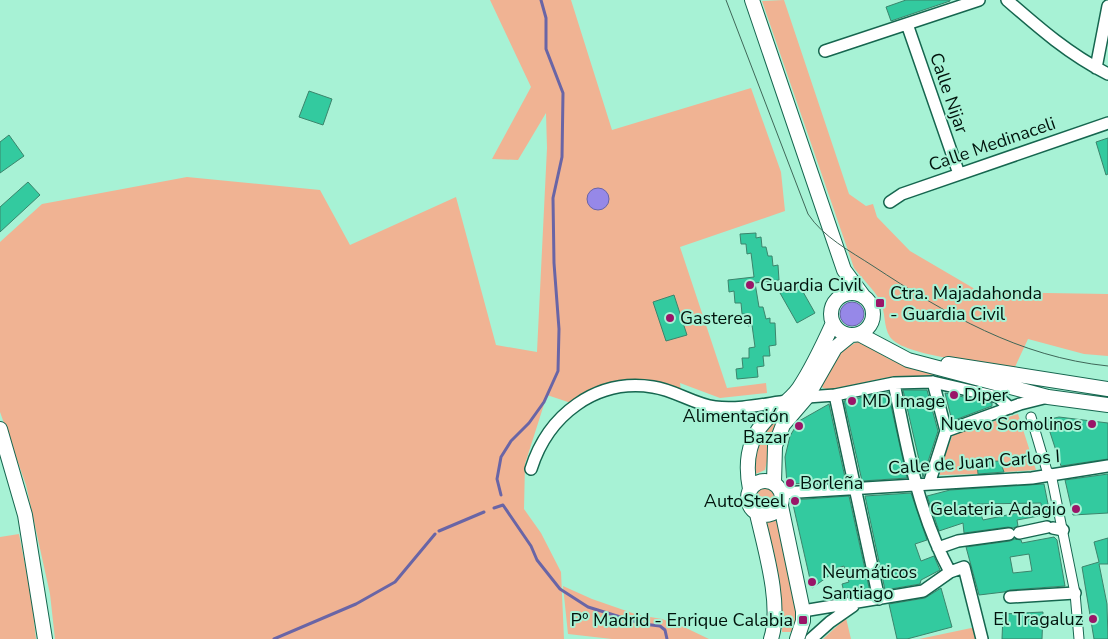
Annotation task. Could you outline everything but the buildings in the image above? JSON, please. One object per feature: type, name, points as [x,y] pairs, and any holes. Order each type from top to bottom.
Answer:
[{"type":"street","points":[[752,0],[844,270],[872,307],[872,322],[887,349]]},
{"type":"street","points":[[825,52],[979,0]]},
{"type":"street","points":[[1007,0],[1052,39],[1108,74]]},
{"type":"street","points":[[1096,68],[1108,6]]},
{"type":"street","name":"Calle Nijar","points":[[907,24],[959,174]]},
{"type":"street","name":"Calle Medinaceli","points":[[890,202],[902,194],[1108,123]]},
{"type":"street","points":[[844,270],[838,299],[832,310],[833,323],[837,329],[855,335],[908,360],[1026,398],[1048,397],[1108,405]]},
{"type":"street","points":[[838,299],[849,294],[864,297]]},
{"type":"street","points":[[797,639],[803,621],[803,611],[773,461],[778,437],[783,425],[807,397],[836,348],[872,322]]},
{"type":"street","points":[[771,639],[774,628],[773,597],[757,514],[749,506],[748,501],[750,489],[747,465],[748,456],[753,440],[765,421],[787,401],[810,370],[833,323]]},
{"type":"street","points":[[908,360],[1006,372],[1108,389]]},
{"type":"street","points":[[1006,372],[1026,383],[1026,398]]},
{"type":"street","points":[[807,397],[835,395],[894,383],[933,382],[998,397],[1010,408]]},
{"type":"street","points":[[929,484],[946,431],[933,382]]},
{"type":"street","points":[[894,383],[914,485],[938,548],[950,572]]},
{"type":"street","points":[[531,468],[543,439],[552,426],[576,404],[602,391],[640,386],[666,390],[709,406],[734,408],[787,401]]},
{"type":"street","points":[[835,395],[879,599]]},
{"type":"street","points":[[946,431],[1010,408],[1026,398]]},
{"type":"street","points":[[750,405],[760,411],[765,421]]},
{"type":"street","points":[[1031,417],[1047,471],[1051,474],[1054,528],[1075,593],[1079,639]]},
{"type":"street","points":[[0,429],[25,515],[45,639]]},
{"type":"street","name":"Calle de Juan Carlos I","points":[[779,494],[1032,478],[1108,466]]},
{"type":"street","points":[[750,489],[761,481],[779,494]]},
{"type":"street","points":[[757,514],[771,515],[779,494]]},
{"type":"street","points":[[938,548],[958,541],[1054,528]]},
{"type":"street","points":[[803,611],[923,591],[950,572],[964,567],[982,639]]},
{"type":"street","points":[[1010,598],[1075,593]]},
{"type":"street","points":[[811,639],[836,618],[862,602]]},
{"type":"shaded area","points":[[490,0],[571,0],[612,130],[751,88],[781,172],[785,211],[680,247],[727,388],[766,383],[767,393],[720,398],[680,383],[681,390],[659,384],[571,403],[547,395],[525,464],[524,509],[541,533],[561,572],[564,639],[55,639],[50,594],[26,485],[0,412],[0,242],[42,204],[187,177],[320,190],[350,245],[456,197],[496,345],[537,352],[547,148],[546,113],[518,160],[492,159],[531,87]]},
{"type":"shaded area","points":[[784,0],[849,194],[866,206],[873,204],[877,217],[910,251],[980,292],[1108,294],[1108,356],[1084,354],[1028,339],[1015,367],[948,358],[912,350],[898,344],[890,337],[880,301],[875,292],[854,268],[762,1]]},
{"type":"shaded area","points":[[598,188],[606,191],[609,199],[606,207],[598,210],[590,207],[587,199],[590,191]]},
{"type":"shaded area","points":[[852,302],[861,305],[864,314],[861,323],[852,326],[843,323],[840,314],[843,305]]},
{"type":"shaded area","points":[[859,341],[889,359],[936,375],[884,378],[830,390],[823,388],[821,385],[836,359],[845,349]]},
{"type":"shaded area","points":[[792,404],[773,436],[765,470],[753,475],[757,451],[763,434],[774,420]]},
{"type":"shaded area","points":[[1018,414],[1036,470],[1004,472],[1000,461],[978,462],[978,474],[940,475],[939,471],[953,434]]},
{"type":"shaded area","points":[[761,488],[769,488],[774,493],[772,504],[761,506],[756,501],[756,493]]},
{"type":"shaded area","points":[[778,518],[798,622],[794,632],[782,632],[780,592],[764,523]]},
{"type":"shaded area","points":[[19,534],[31,595],[36,639],[0,639],[0,537]]},
{"type":"shaded area","points":[[563,586],[592,599],[638,615],[662,619],[709,639],[612,639],[568,634]]},
{"type":"shaded area","points":[[846,618],[851,639],[823,639]]},
{"type":"shaded area","points":[[976,627],[979,639],[919,639]]},
{"type":"waterway","points":[[501,495],[497,479],[501,457],[511,441],[529,423],[544,402],[558,371],[559,329],[554,263],[553,198],[562,157],[563,93],[546,49],[546,18],[541,0]]},
{"type":"waterway","points":[[494,508],[503,505],[531,546],[537,560],[560,589],[588,607],[643,624],[660,626],[665,630],[667,639]]},
{"type":"waterway","points":[[439,531],[484,512]]},
{"type":"waterway","points":[[274,639],[356,604],[395,582],[435,534]]},
{"type":"tram line","points":[[726,0],[808,214],[821,230],[846,249],[900,284],[984,331],[1044,353],[1075,361],[1108,366]]},
{"type":"place","name":"Guardia Civil","points":[[750,285]]},
{"type":"place","name":"Ctra. Majadahonda - Guardia Civil","points":[[880,303]]},
{"type":"place","name":"Gasterea","points":[[670,318]]},
{"type":"place","name":"Diper","points":[[954,395]]},
{"type":"place","name":"MD Image","points":[[852,401]]},
{"type":"place","name":"Nuevo Somolinos","points":[[1092,424]]},
{"type":"place","name":"Alimentación Bazar","points":[[799,426]]},
{"type":"place","name":"Borleña","points":[[790,483]]},
{"type":"place","name":"AutoSteel","points":[[795,501]]},
{"type":"place","name":"Gelateria Adagio","points":[[1076,509]]},
{"type":"place","name":"Neumáticos Santiago","points":[[812,582]]},
{"type":"place","name":"El Tragaluz","points":[[1093,619]]},
{"type":"place","name":"Pº Madrid - Enrique Calabia","points":[[803,620]]}]
